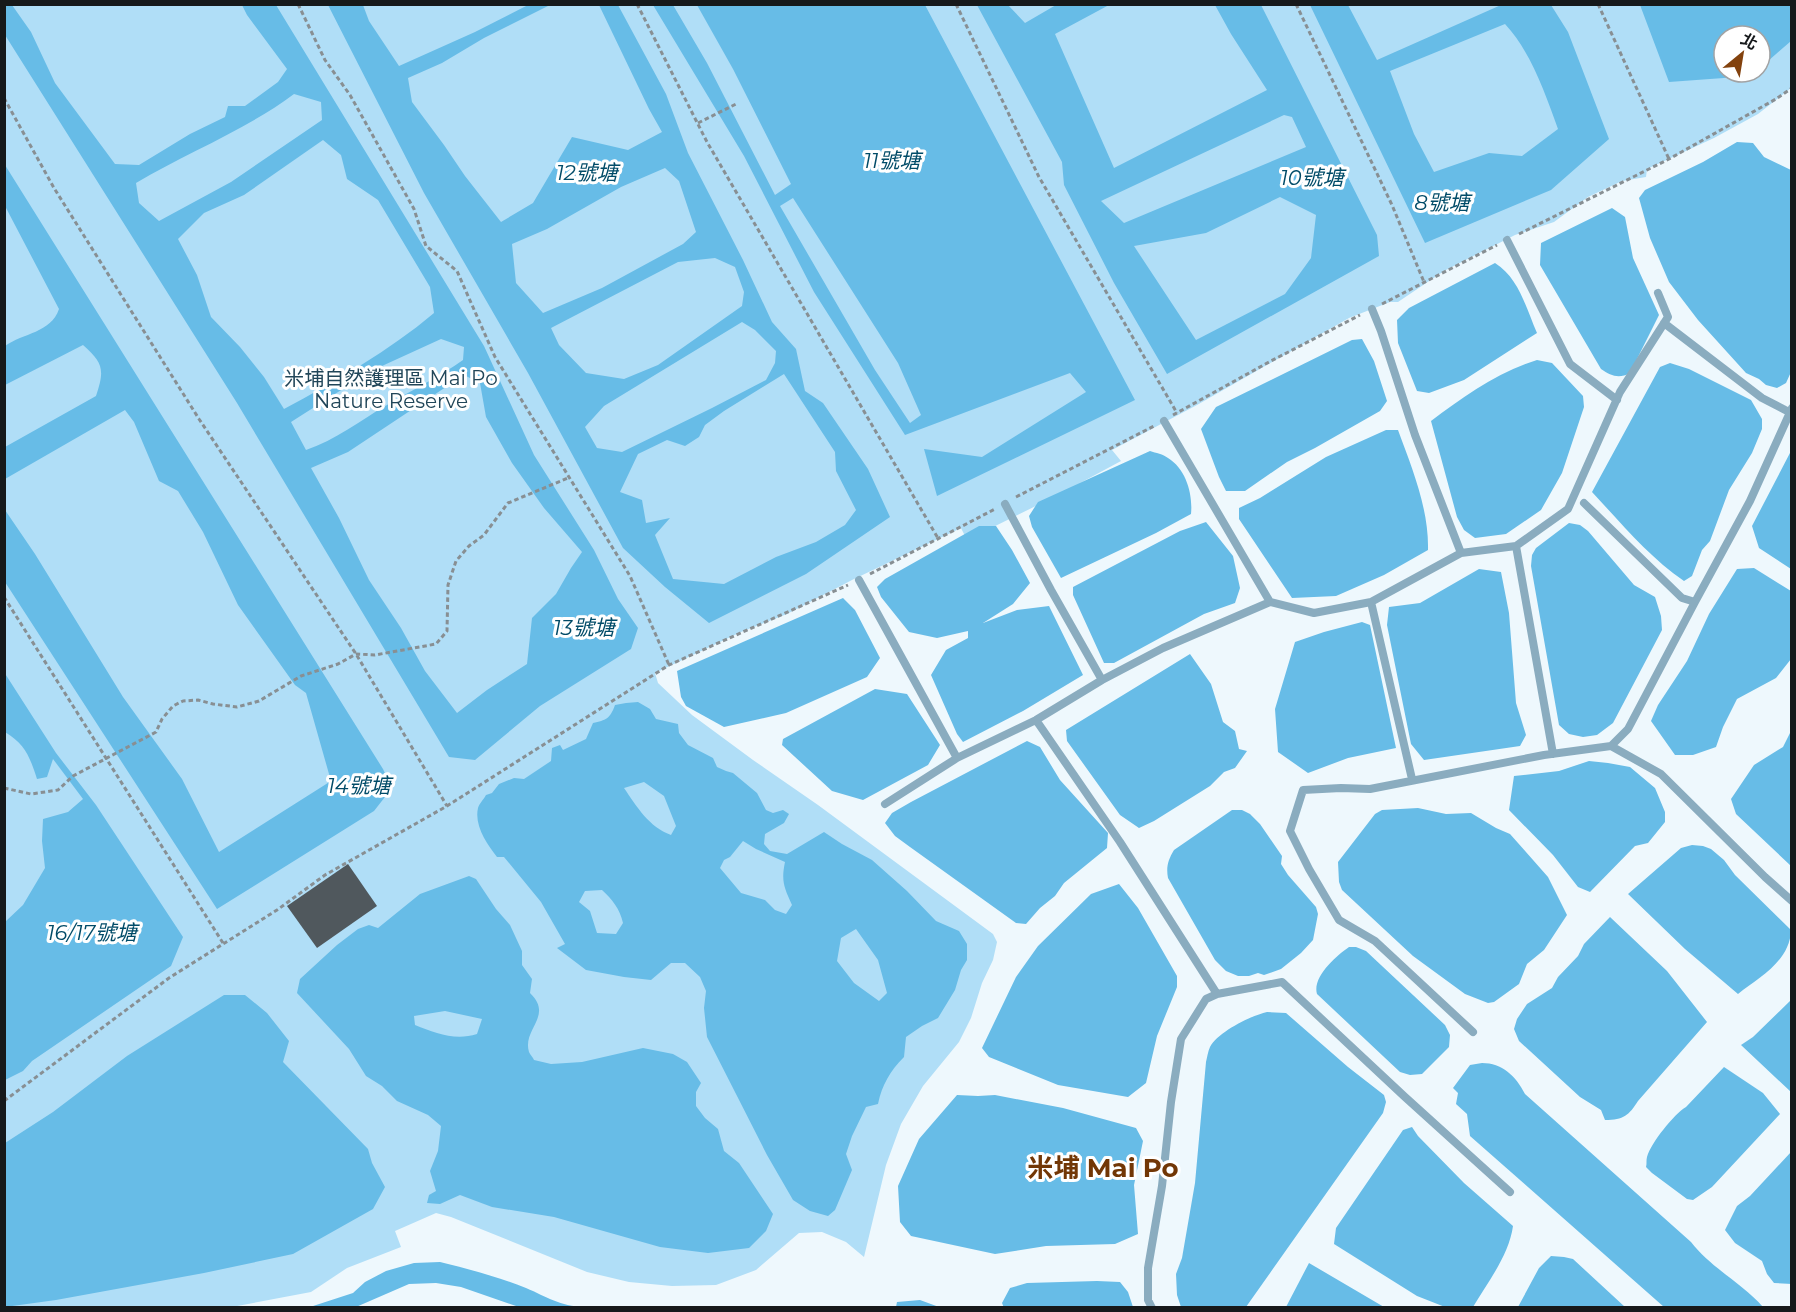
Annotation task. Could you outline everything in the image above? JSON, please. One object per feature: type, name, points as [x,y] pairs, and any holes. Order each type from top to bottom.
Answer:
[{"type":"lane","points":[[1507,240],[1570,364],[1617,400]]},
{"type":"lane","points":[[885,804],[957,758],[1036,720],[1102,680],[1163,648],[1270,602],[1314,613],[1371,602],[1461,554],[1516,546],[1568,509],[1620,392],[1668,317],[1658,293]]},
{"type":"lane","points":[[1372,309],[1415,435],[1461,554]]},
{"type":"lane","points":[[1611,746],[1628,729],[1750,501],[1790,410],[1762,398],[1664,323]]},
{"type":"lane","points":[[1164,421],[1270,602]]},
{"type":"lane","points":[[1584,503],[1682,598],[1695,602]]},
{"type":"lane","points":[[1005,504],[1102,680]]},
{"type":"lane","points":[[1516,546],[1553,754]]},
{"type":"lane","points":[[859,580],[957,758]]},
{"type":"lane","points":[[1371,602],[1412,779]]},
{"type":"lane","points":[[1036,720],[1120,842],[1217,994]]},
{"type":"lane","points":[[1473,1032],[1375,941],[1339,920],[1290,831],[1303,790],[1370,789],[1412,779],[1611,746],[1661,774],[1791,901]]},
{"type":"lane","points":[[1152,1308],[1148,1300],[1148,1268],[1162,1186],[1171,1102],[1181,1039],[1206,999],[1217,994],[1282,982],[1510,1192]]},
{"type":"path","points":[[298,4],[325,60],[350,95],[414,208],[426,246],[457,271],[495,357],[630,576],[669,665]]},
{"type":"path","points":[[637,4],[713,153],[939,540]]},
{"type":"path","points":[[956,4],[1039,177],[1177,413]]},
{"type":"path","points":[[1296,4],[1392,205],[1424,282]]},
{"type":"path","points":[[1598,4],[1669,159]]},
{"type":"path","points":[[4,1101],[169,978],[277,910],[325,875],[447,806],[669,665],[859,580],[939,540],[1164,421],[1269,362],[1669,159],[1776,99],[1791,87]]},
{"type":"path","points":[[4,98],[54,188],[199,419],[356,654],[447,806]]},
{"type":"path","points":[[698,123],[736,104]]},
{"type":"path","points":[[4,788],[31,794],[58,790],[73,776],[156,732],[162,719],[173,706],[183,701],[198,700],[237,707],[259,701],[301,676],[338,664],[356,654],[375,655],[436,644],[447,631],[448,585],[456,561],[469,546],[484,535],[508,503],[568,478]]},
{"type":"path","points":[[4,597],[223,944]]},
{"type":"green space","name":"米埔自然護理區 Mai Po Nature Reserve","points":[[5,5],[1791,5],[1791,88],[1758,114],[1714,138],[1647,169],[1646,177],[1622,181],[1588,197],[1554,222],[1515,235],[1444,271],[1398,302],[1390,302],[1349,318],[1197,405],[1112,450],[1121,461],[1056,496],[967,540],[961,528],[787,614],[741,632],[655,673],[658,683],[692,715],[993,934],[997,942],[993,960],[982,983],[971,1018],[959,1042],[923,1086],[901,1124],[886,1165],[864,1257],[846,1242],[822,1232],[799,1233],[756,1270],[716,1285],[672,1286],[629,1282],[587,1272],[436,1213],[395,1231],[401,1247],[347,1268],[311,1292],[232,1307],[5,1308]]},
{"type":"water","name":"13號塘","points":[[5,4],[12,5],[31,32],[55,83],[115,164],[139,165],[190,134],[225,117],[228,106],[245,106],[278,82],[287,69],[242,5],[276,5],[484,346],[534,455],[594,550],[618,599],[638,628],[631,649],[540,706],[475,760],[449,757],[237,403],[5,35]],"holes":[[[294,94],[321,102],[322,120],[231,182],[159,221],[139,203],[136,183],[276,107]],[[323,140],[341,155],[347,179],[378,200],[430,287],[434,313],[380,353],[284,409],[264,377],[240,347],[211,317],[197,275],[178,239],[204,213],[244,195]],[[441,339],[464,347],[463,360],[454,366],[337,436],[306,450],[291,422],[371,371]],[[464,375],[480,383],[486,417],[512,463],[544,508],[582,552],[556,594],[532,618],[527,664],[457,713],[425,671],[401,628],[369,580],[339,518],[311,468],[348,452]]]},
{"type":"water","name":"12號塘","points":[[328,5],[363,5],[369,21],[399,66],[528,5],[550,5],[484,38],[442,63],[408,78],[412,102],[501,222],[533,203],[572,137],[628,150],[662,132],[599,5],[618,5],[666,94],[688,153],[772,322],[796,349],[805,391],[823,403],[868,469],[890,517],[806,574],[709,623],[623,548],[528,373],[424,193]],"holes":[[[665,168],[679,181],[696,232],[683,244],[602,288],[543,313],[516,283],[512,244],[547,229],[621,187]],[[715,258],[735,267],[744,292],[742,306],[658,365],[624,379],[586,373],[559,345],[551,328],[678,262]],[[742,322],[755,330],[776,351],[775,363],[766,380],[622,452],[597,448],[585,427],[604,406]],[[784,374],[835,452],[836,471],[856,510],[845,525],[816,542],[776,557],[724,584],[673,579],[655,535],[670,518],[646,523],[642,500],[620,492],[638,454],[667,440],[685,446],[699,437],[705,425]]]},
{"type":"water","name":"11號塘","points":[[653,5],[673,5],[707,63],[775,195],[791,184],[733,69],[697,5],[925,5],[1135,400],[937,496],[924,449],[982,457],[1086,392],[1070,373],[905,435],[814,292],[744,156]],"holes":[[[793,198],[898,363],[921,415],[910,423],[875,370],[780,206]]]},
{"type":"water","name":"10號塘","points":[[977,5],[1008,5],[1025,23],[1056,5],[1109,5],[1055,34],[1114,168],[1267,90],[1215,5],[1261,5],[1377,235],[1379,256],[1167,374],[1114,283],[1064,185],[1062,162]],"holes":[[[1284,115],[1292,117],[1306,147],[1124,223],[1101,201]],[[1280,197],[1316,215],[1311,258],[1285,294],[1196,340],[1134,246],[1206,233]]]},
{"type":"water","name":"8號塘","points":[[1310,5],[1348,5],[1377,60],[1501,5],[1551,5],[1568,32],[1609,139],[1551,190],[1425,243]],"holes":[[[1505,24],[1530,60],[1558,129],[1522,156],[1489,153],[1434,172],[1414,134],[1390,71]]]},
{"type":"water","points":[[1640,5],[1791,5],[1791,41],[1772,58],[1772,24],[1712,24],[1712,79],[1669,82]]},
{"type":"water","points":[[1737,142],[1753,143],[1764,157],[1791,170],[1791,372],[1786,383],[1777,388],[1766,385],[1746,373],[1698,320],[1669,282],[1650,238],[1639,198],[1645,190],[1703,162]]},
{"type":"water","name":"14號塘","points":[[5,165],[383,769],[392,788],[374,811],[217,909],[5,582],[5,510],[35,554],[123,697],[182,779],[219,852],[331,781],[306,693],[295,685],[238,605],[203,532],[178,491],[159,481],[134,422],[125,410],[5,479],[5,447],[96,396],[101,373],[95,357],[83,345],[5,385],[5,346],[43,328],[50,323],[59,309],[5,206]]},
{"type":"water","points":[[1612,208],[1625,217],[1633,258],[1659,315],[1630,373],[1619,376],[1601,369],[1540,265],[1541,243]]},
{"type":"water","points":[[1495,263],[1516,285],[1537,333],[1464,380],[1429,393],[1417,391],[1398,343],[1397,320],[1409,308]]},
{"type":"water","points":[[1362,339],[1374,361],[1387,401],[1380,411],[1287,462],[1245,491],[1226,491],[1201,429],[1216,407],[1352,340]]},
{"type":"water","points":[[1537,360],[1552,363],[1583,396],[1584,407],[1562,473],[1541,510],[1506,534],[1475,538],[1464,530],[1457,517],[1431,421],[1495,378]]},
{"type":"water","points":[[1670,363],[1689,369],[1751,400],[1762,419],[1762,429],[1752,453],[1729,490],[1710,541],[1702,550],[1692,576],[1684,581],[1647,550],[1592,492],[1660,367]]},
{"type":"water","points":[[1386,430],[1398,430],[1409,459],[1423,504],[1428,550],[1384,575],[1336,596],[1292,598],[1239,519],[1239,508],[1260,498],[1326,457]]},
{"type":"water","points":[[1150,451],[1166,457],[1184,475],[1191,498],[1191,514],[1061,578],[1032,527],[1029,516],[1038,502]]},
{"type":"water","points":[[1791,451],[1791,569],[1759,548],[1752,526]]},
{"type":"water","points":[[1206,522],[1233,556],[1240,588],[1235,603],[1204,614],[1114,663],[1104,663],[1073,595],[1073,587],[1180,531]]},
{"type":"water","points":[[1569,523],[1580,525],[1588,531],[1634,585],[1655,597],[1661,616],[1662,630],[1613,723],[1597,735],[1583,737],[1569,734],[1559,725],[1531,566],[1532,555],[1536,548]]},
{"type":"water","points":[[979,526],[996,526],[1030,583],[1013,604],[983,623],[1017,610],[1049,606],[1083,675],[1023,711],[963,742],[957,734],[931,675],[946,650],[968,638],[968,631],[937,638],[909,632],[881,597],[877,587],[885,579]]},
{"type":"water","points":[[1754,568],[1791,591],[1791,659],[1776,678],[1737,699],[1716,747],[1693,755],[1675,755],[1651,721],[1658,705],[1687,661],[1709,614],[1737,569]]},
{"type":"water","points":[[1479,569],[1501,572],[1509,613],[1516,703],[1526,735],[1520,746],[1424,760],[1411,744],[1387,625],[1389,607],[1420,603]]},
{"type":"water","points":[[843,598],[855,610],[880,658],[867,677],[786,713],[724,727],[686,706],[681,697],[677,671]]},
{"type":"water","points":[[1362,622],[1370,625],[1396,748],[1348,758],[1308,773],[1278,752],[1275,709],[1295,642]]},
{"type":"water","points":[[1190,654],[1211,684],[1223,722],[1235,731],[1239,749],[1247,751],[1235,768],[1224,772],[1210,786],[1139,828],[1120,815],[1067,741],[1066,730]]},
{"type":"water","name":"16/17號塘","points":[[4,672],[56,753],[96,805],[183,937],[171,966],[32,1061],[23,1071],[5,1080],[5,922],[23,905],[45,868],[42,841],[43,819],[68,812],[83,799],[53,759],[47,777],[37,779],[26,752],[5,732]]},
{"type":"water","points":[[875,689],[907,694],[940,745],[928,765],[863,800],[832,791],[782,745],[783,739]]},
{"type":"water","points":[[638,702],[650,709],[656,719],[678,724],[679,733],[688,745],[713,758],[717,767],[733,773],[757,793],[766,810],[773,813],[783,810],[789,814],[784,823],[765,834],[764,844],[770,851],[787,854],[824,832],[872,860],[936,921],[959,931],[967,944],[967,960],[961,970],[955,990],[938,1018],[906,1037],[904,1057],[887,1079],[878,1104],[866,1107],[846,1154],[852,1170],[835,1210],[828,1216],[810,1211],[793,1200],[767,1155],[707,1037],[704,1008],[706,991],[700,977],[685,963],[671,963],[651,980],[586,970],[557,948],[565,944],[541,902],[504,857],[497,857],[480,828],[478,808],[486,795],[492,793],[499,784],[514,778],[524,779],[551,761],[552,748],[560,745],[563,750],[586,739],[593,723],[607,718],[615,705]],"holes":[[[644,782],[664,796],[676,826],[671,835],[650,822],[624,788]],[[743,841],[785,862],[784,884],[792,905],[786,914],[775,910],[765,900],[741,893],[720,868],[724,860],[730,857]],[[602,890],[615,905],[623,923],[616,934],[597,933],[590,911],[579,902],[585,891]],[[856,929],[878,960],[887,993],[879,1001],[854,983],[837,961],[841,938]]]},
{"type":"water","points":[[1791,731],[1791,866],[1736,814],[1731,799],[1754,765],[1783,747]]},
{"type":"water","points":[[1027,741],[1040,747],[1060,780],[1108,833],[1107,848],[1064,883],[1055,896],[1026,924],[1016,923],[895,836],[885,823],[892,813],[911,802]]},
{"type":"water","points":[[1589,761],[1630,767],[1655,788],[1665,812],[1665,822],[1648,843],[1635,846],[1590,892],[1578,887],[1553,855],[1509,810],[1514,776],[1559,771]]},
{"type":"water","points":[[1418,808],[1446,814],[1471,813],[1510,834],[1548,877],[1567,915],[1544,950],[1527,964],[1519,984],[1494,1002],[1488,1003],[1465,994],[1413,956],[1342,890],[1339,882],[1338,862],[1375,814],[1382,810]]},
{"type":"water","points":[[1232,810],[1242,810],[1250,814],[1260,824],[1282,856],[1281,864],[1288,875],[1316,907],[1318,914],[1313,940],[1281,969],[1264,975],[1258,973],[1238,976],[1226,971],[1215,960],[1168,878],[1168,864],[1174,850]]},
{"type":"water","points":[[1692,845],[1711,849],[1724,860],[1735,875],[1791,930],[1789,941],[1780,959],[1738,994],[1685,949],[1628,894],[1681,848]]},
{"type":"water","points":[[469,876],[476,879],[510,925],[522,951],[522,965],[532,979],[530,993],[537,1001],[539,1009],[528,1044],[529,1052],[534,1060],[551,1064],[582,1062],[643,1048],[673,1054],[687,1062],[701,1083],[696,1092],[696,1106],[718,1129],[724,1151],[739,1163],[773,1214],[766,1231],[749,1248],[708,1253],[660,1247],[554,1217],[492,1207],[460,1195],[440,1204],[427,1203],[429,1195],[436,1191],[430,1171],[438,1151],[441,1126],[428,1115],[397,1101],[382,1086],[366,1076],[349,1049],[297,993],[300,979],[337,945],[358,929],[369,925],[378,928],[420,894]],"holes":[[[445,1011],[482,1019],[477,1034],[461,1037],[438,1033],[415,1025],[414,1016]]]},
{"type":"water","points":[[1119,884],[1138,908],[1177,976],[1177,987],[1157,1036],[1146,1083],[1128,1097],[1058,1085],[989,1057],[982,1048],[1016,977],[1038,946],[1091,894]]},
{"type":"water","points":[[1610,917],[1667,971],[1707,1022],[1629,1113],[1621,1118],[1605,1120],[1601,1110],[1580,1097],[1519,1041],[1514,1029],[1517,1019],[1527,1004],[1552,988],[1558,977],[1578,956],[1584,944]]},
{"type":"water","points":[[1349,947],[1366,951],[1445,1025],[1450,1035],[1449,1047],[1422,1074],[1410,1075],[1400,1072],[1317,994],[1316,987],[1322,974],[1332,961]]},
{"type":"water","points":[[224,995],[245,995],[267,1013],[289,1041],[283,1062],[368,1149],[372,1163],[385,1187],[373,1209],[293,1254],[204,1273],[5,1307],[5,1143],[53,1112],[127,1056]]},
{"type":"water","points":[[1791,1000],[1791,1092],[1741,1045],[1753,1037]]},
{"type":"water","points":[[1267,1012],[1286,1013],[1384,1095],[1386,1102],[1383,1113],[1246,1307],[1181,1307],[1177,1295],[1176,1274],[1182,1258],[1195,1183],[1209,1050],[1214,1041],[1227,1030]]},
{"type":"water","points":[[1482,1063],[1496,1065],[1508,1072],[1525,1094],[1763,1307],[1664,1307],[1470,1136],[1467,1114],[1456,1104],[1458,1093],[1453,1088],[1470,1065]]},
{"type":"water","points":[[1724,1067],[1763,1093],[1780,1114],[1712,1187],[1693,1200],[1687,1199],[1646,1167],[1647,1157],[1653,1144],[1669,1122]]},
{"type":"water","points":[[957,1095],[995,1095],[1063,1108],[1136,1128],[1143,1141],[1134,1185],[1138,1234],[1115,1244],[1046,1246],[995,1254],[911,1236],[900,1222],[898,1186],[919,1139]]},
{"type":"water","points":[[1412,1127],[1464,1183],[1513,1226],[1503,1258],[1473,1307],[1445,1307],[1417,1296],[1334,1244],[1336,1228],[1403,1130]]},
{"type":"water","points":[[1791,1152],[1792,1284],[1774,1283],[1767,1274],[1762,1261],[1735,1243],[1725,1230],[1737,1206],[1750,1196]]},
{"type":"water","points":[[1551,1256],[1573,1259],[1625,1307],[1518,1307],[1539,1268]]},
{"type":"water","points":[[440,1262],[505,1280],[561,1303],[584,1307],[519,1307],[461,1287],[436,1283],[409,1284],[356,1307],[310,1307],[353,1293],[365,1282],[386,1271],[414,1263]]},
{"type":"water","points":[[1309,1263],[1384,1307],[1286,1307]]},
{"type":"water","points":[[1120,1282],[1128,1292],[1133,1307],[1004,1308],[1002,1303],[1010,1288],[1027,1283]]},
{"type":"water","points":[[920,1300],[939,1307],[896,1307],[897,1302]]},
{"type":"building","points":[[348,864],[377,906],[317,948],[287,906]]},
{"type":"district","name":"米埔 Mai Po","points":[[1103,1168]]}]
